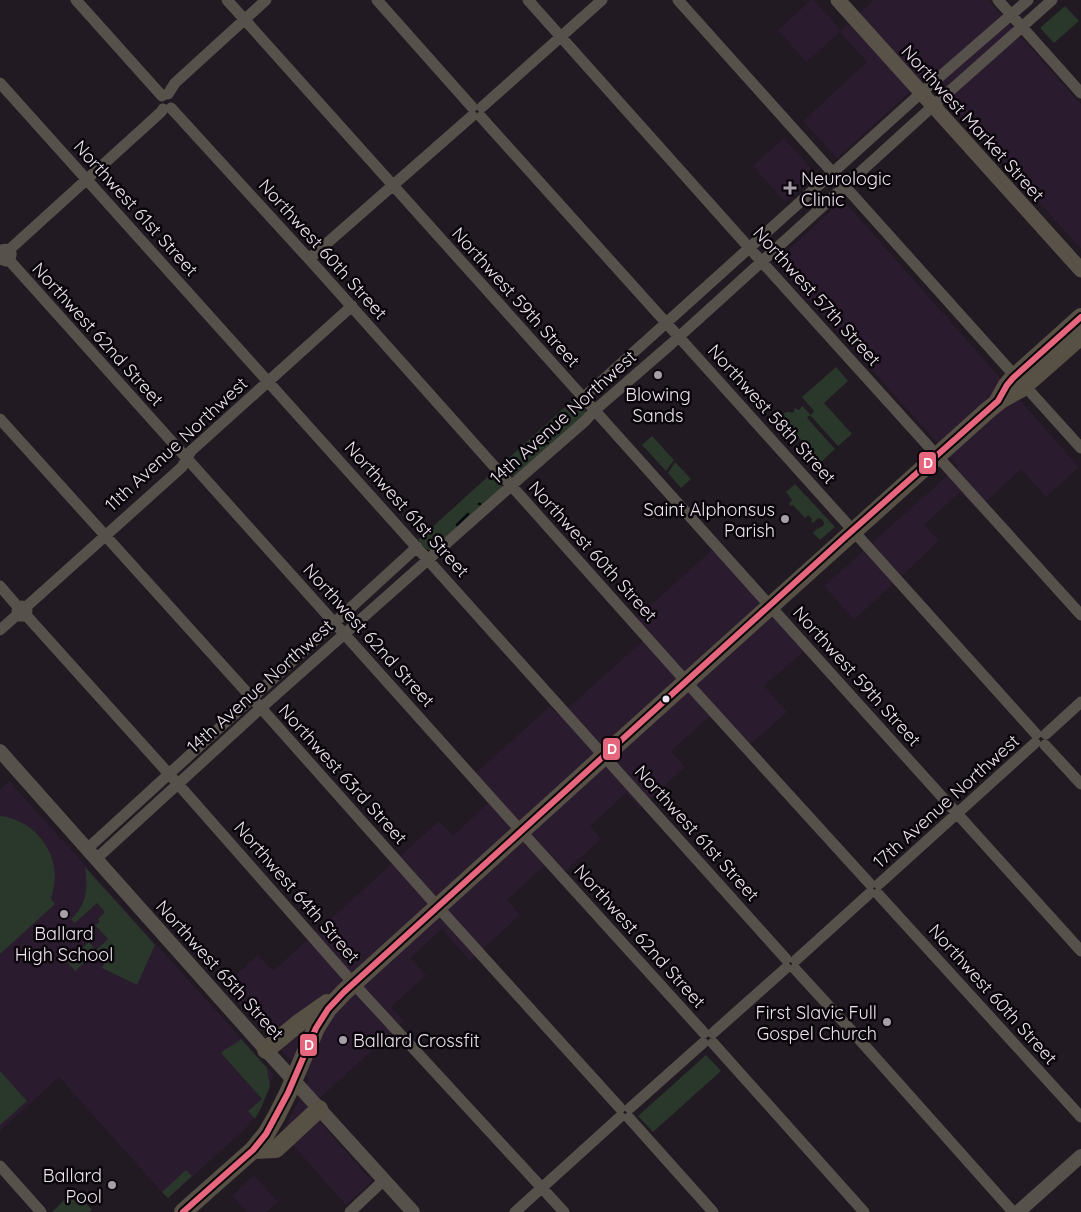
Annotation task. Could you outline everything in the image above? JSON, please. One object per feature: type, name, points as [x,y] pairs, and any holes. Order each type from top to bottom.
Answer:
[{"type":"main road","name":"Northwest Market Street","points":[[838,0],[1081,270]]},
{"type":"main road","points":[[183,1212],[252,1150],[271,1126],[294,1080],[319,1022],[328,1009],[349,987],[853,530],[998,401],[1017,392],[1020,381],[1081,317]]},
{"type":"main road","points":[[1020,381],[1081,336]]},
{"type":"main road","points":[[266,1050],[300,1022],[349,987]]},
{"type":"main road","points":[[252,1150],[276,1149],[319,1109]]},
{"type":"street","points":[[76,0],[165,95]]},
{"type":"street","name":"Northwest 59th Street","points":[[227,0],[1081,951]]},
{"type":"street","points":[[167,108],[161,107],[160,102],[174,84],[266,0]]},
{"type":"street","name":"Northwest 58th Street","points":[[377,0],[1081,784]]},
{"type":"street","name":"Northwest 57th Street","points":[[528,0],[1081,615]]},
{"type":"street","points":[[310,259],[602,0]]},
{"type":"street","points":[[678,0],[1081,448]]},
{"type":"street","points":[[998,0],[1081,93]]},
{"type":"street","name":"14th Avenue Northwest","points":[[584,398],[921,93],[1028,0]]},
{"type":"street","name":"14th Avenue Northwest","points":[[91,854],[178,784],[679,337],[1052,0]]},
{"type":"street","name":"Northwest 61st Street","points":[[0,83],[850,1028],[1013,1212]]},
{"type":"street","points":[[3,254],[167,108]]},
{"type":"street","name":"Northwest 60th Street","points":[[167,108],[310,259],[686,682],[1081,1117]]},
{"type":"street","name":"Northwest 62nd Street","points":[[3,254],[864,1212]]},
{"type":"street","name":"11th Avenue Northwest","points":[[0,630],[182,467],[191,451],[352,306]]},
{"type":"street","name":"Northwest 63rd Street","points":[[0,419],[262,708],[437,906],[713,1212]]},
{"type":"street","name":"14th Avenue Northwest","points":[[91,854],[169,773],[417,547]]},
{"type":"street","name":"Northwest 64th Street","points":[[0,586],[169,773],[349,987],[564,1212]]},
{"type":"street","name":"17th Avenue Northwest","points":[[514,1212],[1081,702]]},
{"type":"street","name":"Northwest 65th Street","points":[[0,751],[413,1212]]},
{"type":"street","points":[[1018,1212],[1081,1156]]},
{"type":"street","points":[[0,1166],[41,1212]]},
{"type":"street","points":[[350,1212],[384,1180]]},
{"type":"shaded area","points":[[811,0],[814,0],[841,30],[874,0],[988,0],[1081,104],[1081,249],[926,77],[837,158],[803,121],[867,62],[840,32],[806,62],[778,30]]},
{"type":"shaded area","points":[[784,138],[816,174],[785,202],[753,166]]},
{"type":"shaded area","points":[[843,200],[1079,467],[1046,497],[1021,469],[977,510],[960,492],[924,525],[939,541],[854,620],[824,586],[958,466],[775,262]]},
{"type":"shaded area","points":[[712,550],[804,651],[764,686],[787,712],[744,750],[711,715],[671,751],[685,767],[640,808],[626,793],[590,826],[601,839],[557,879],[545,865],[507,900],[520,915],[470,961],[442,929],[410,958],[426,975],[391,1007],[404,1021],[308,1109],[372,1181],[346,1205],[282,1133],[309,1080],[223,987],[258,955],[273,971],[439,821],[453,836],[496,796],[476,773],[550,706],[559,716],[644,640],[630,624]]},
{"type":"shaded area","name":"Ballard High School","points":[[9,781],[274,1075],[258,1112],[246,1128],[168,1199],[59,1077],[0,1131],[0,789]]},
{"type":"shaded area","points":[[254,1175],[278,1202],[266,1212],[247,1212],[232,1196]]},
{"type":"green space","points":[[1065,6],[1079,21],[1054,43],[1041,27]]},
{"type":"green space","points":[[836,367],[848,381],[824,403],[852,434],[838,446],[810,415],[807,418],[835,449],[821,462],[793,431],[787,436],[774,422],[785,413],[793,413],[795,408],[799,410],[802,406],[811,415],[814,411],[802,397]]},
{"type":"green space","points":[[576,397],[585,409],[585,415],[514,476],[508,474],[501,465]]},
{"type":"green space","points":[[652,436],[674,460],[666,471],[642,445]]},
{"type":"green space","points":[[675,462],[691,479],[681,488],[668,473]]},
{"type":"green space","points":[[493,472],[502,487],[431,551],[425,548],[418,540]]},
{"type":"green space","points":[[795,484],[835,527],[820,540],[813,533],[823,526],[823,520],[818,518],[813,523],[808,515],[805,518],[793,505],[789,504],[792,500],[786,492]]},
{"type":"green space","points":[[0,816],[21,822],[38,835],[45,844],[54,864],[55,878],[51,899],[55,904],[0,954]]},
{"type":"green space","points":[[85,867],[155,945],[137,985],[102,968],[106,960],[90,953],[85,962],[75,971],[67,962],[89,942],[96,950],[108,939],[95,925],[100,922],[98,919],[105,912],[97,903],[75,923],[71,919],[80,908],[85,895]]},
{"type":"green space","points":[[241,1039],[267,1068],[270,1086],[255,1119],[248,1111],[262,1099],[221,1053]]},
{"type":"green space","points":[[706,1055],[721,1071],[653,1132],[638,1116]]},
{"type":"green space","points":[[0,1071],[27,1101],[0,1125]]},
{"type":"green space","points":[[186,1170],[192,1176],[168,1198],[162,1192]]},
{"type":"green space","points":[[74,1190],[92,1210],[89,1212],[52,1212],[68,1195]]},
{"type":"waterway","points":[[457,525],[468,514]]},
{"type":"transit line","name":"D","points":[[183,1212],[253,1150],[266,1134],[288,1093],[316,1028],[328,1009],[344,992],[844,538],[998,401],[1013,378],[1081,317]]},
{"type":"place","name":"Neurologic Clinic","points":[[790,188]]},
{"type":"place","name":"Blowing Sands","points":[[658,375]]},
{"type":"place","name":"Saint Alphonsus Parish","points":[[785,519]]},
{"type":"place","name":"Ballard High School","points":[[64,914]]},
{"type":"place","name":"First Slavic Full Gospel Church","points":[[887,1022]]},
{"type":"place","name":"Ballard Crossfit","points":[[343,1040]]},
{"type":"place","name":"Ballard Pool","points":[[112,1185]]}]
